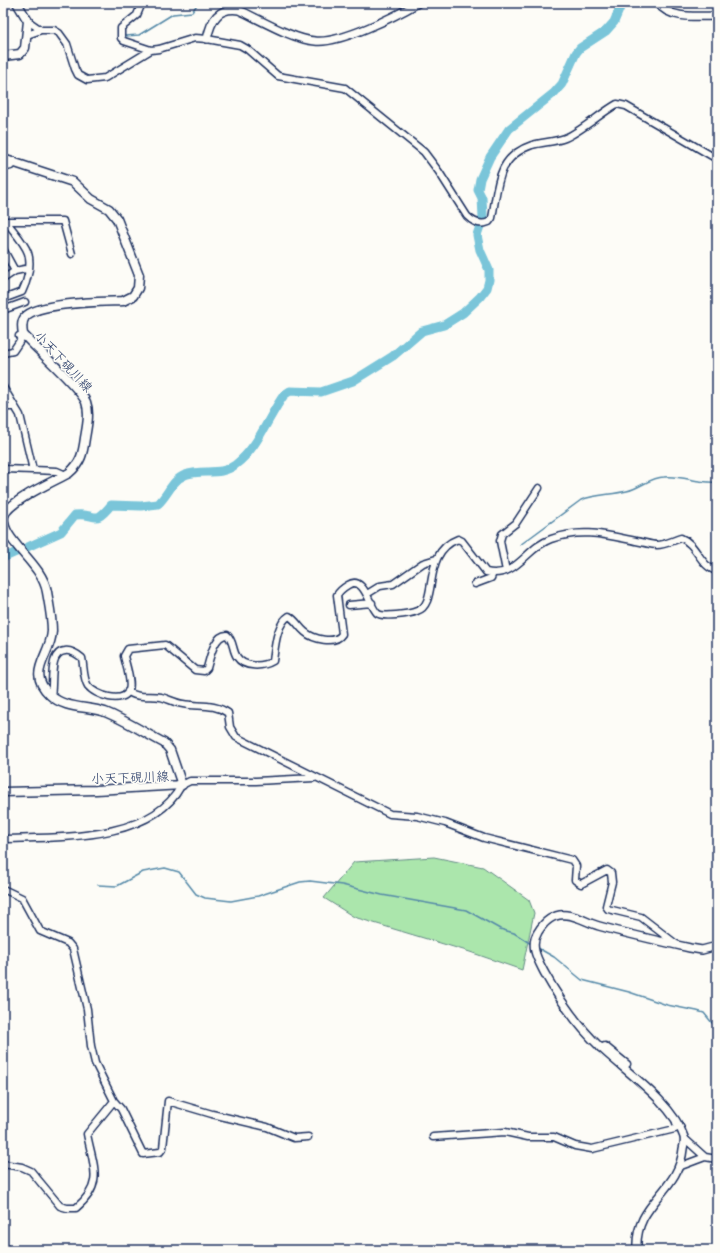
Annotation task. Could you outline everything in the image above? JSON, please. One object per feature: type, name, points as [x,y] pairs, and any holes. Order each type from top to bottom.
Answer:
[{"type":"main road","points":[[3,56],[20,54],[26,48],[28,21],[17,3]]},
{"type":"main road","name":"小天下硯川線","points":[[3,159],[14,161],[73,182],[92,199],[109,209],[117,219],[139,275],[138,288],[133,296],[123,301],[52,306],[28,314],[24,318],[21,327],[23,334],[78,389],[86,401],[88,415],[82,458],[76,467],[66,475],[11,505],[4,515],[3,526],[8,538],[22,551],[45,582],[52,631],[50,641],[39,667],[39,677],[42,685],[51,696],[73,706],[104,712],[164,743],[170,750],[181,786],[3,792]]},
{"type":"street","points":[[142,3],[137,15],[122,28],[121,38],[124,41],[151,50]]},
{"type":"street","points":[[208,38],[210,24],[215,16],[219,13],[232,9],[239,10],[304,39],[324,41],[379,24],[418,3]]},
{"type":"street","points":[[658,3],[670,13],[717,16]]},
{"type":"street","points":[[28,21],[41,30]]},
{"type":"street","points":[[27,35],[41,30],[54,30],[59,33],[67,44],[75,70],[78,75],[87,80],[105,78],[151,50],[195,38],[208,38],[247,49],[278,76],[330,84],[345,88],[352,92],[424,152],[439,172],[467,216],[472,221],[482,224],[489,222],[492,218],[499,175],[509,160],[529,147],[566,138],[617,104],[626,106],[717,159]]},
{"type":"street","points":[[3,168],[11,166],[14,161]]},
{"type":"street","points":[[3,299],[22,292],[28,281],[28,253],[6,221],[63,221],[72,254]]},
{"type":"street","points":[[3,249],[15,271]]},
{"type":"street","points":[[3,279],[15,271],[25,269],[28,271]]},
{"type":"street","points":[[3,310],[25,302]]},
{"type":"street","points":[[3,353],[13,351],[21,339],[19,336]]},
{"type":"street","points":[[3,387],[24,428],[34,470]]},
{"type":"street","points":[[3,407],[14,407]]},
{"type":"street","points":[[3,470],[57,471],[66,475]]},
{"type":"street","points":[[506,571],[500,541],[502,534],[516,523],[539,488]]},
{"type":"street","points":[[51,696],[53,686],[53,660],[56,655],[67,650],[82,658],[87,685],[96,693],[121,697],[128,691],[129,686],[124,656],[128,649],[165,645],[195,670],[204,671],[207,668],[218,638],[222,635],[227,635],[231,639],[236,656],[240,661],[250,665],[264,665],[272,661],[280,628],[285,618],[289,616],[294,619],[305,633],[315,638],[333,641],[340,638],[342,634],[337,595],[340,589],[351,583],[358,584],[363,587],[378,613],[384,616],[417,611],[423,608],[426,603],[436,559],[441,549],[450,542],[458,539],[469,548],[477,562],[486,572],[492,573],[506,571],[518,565],[539,544],[552,538],[583,532],[658,545],[681,538],[689,543],[706,565],[712,570],[717,571]]},
{"type":"street","points":[[367,594],[380,586],[393,584],[423,563],[436,559]]},
{"type":"street","points":[[475,584],[491,578],[492,573]]},
{"type":"street","points":[[350,605],[372,602]]},
{"type":"street","points":[[128,691],[132,695],[161,697],[183,704],[204,704],[223,710],[228,713],[230,727],[236,737],[390,814],[417,816],[445,823],[484,838],[572,860],[576,866],[576,880],[581,884],[607,870],[611,873],[612,882],[606,906],[608,910],[641,917],[678,945]]},
{"type":"street","points":[[3,839],[57,838],[122,827],[160,811],[174,800],[181,786],[190,781],[256,781],[316,778]]},
{"type":"street","points":[[3,889],[22,898],[40,931],[68,942],[73,949],[87,1009],[91,1046],[95,1063],[114,1101],[121,1109],[143,1154],[160,1152],[163,1148],[168,1101],[212,1114],[267,1127],[294,1138],[308,1137]]},
{"type":"street","points":[[705,1157],[684,1138],[675,1119],[665,1106],[600,1048],[584,1030],[560,999],[536,955],[534,944],[537,934],[545,922],[555,916],[566,915],[598,925],[702,950],[717,946]]},
{"type":"street","points":[[600,1048],[605,1046],[627,1064]]},
{"type":"street","points":[[3,1164],[22,1167],[31,1171],[60,1206],[76,1208],[91,1194],[96,1179],[87,1134],[114,1101]]},
{"type":"street","points":[[433,1137],[505,1132],[528,1137],[554,1137],[575,1146],[592,1149],[675,1129],[677,1128],[675,1119]]},
{"type":"street","points":[[637,1250],[638,1228],[645,1212],[670,1183],[681,1166],[684,1138]]},
{"type":"street","points":[[681,1166],[705,1157],[717,1159]]},
{"type":"green space","points":[[434,857],[483,867],[529,900],[534,913],[522,970],[470,952],[354,917],[324,898],[354,862]]},
{"type":"waterway","points":[[125,36],[139,35],[173,14],[192,12],[198,3]]},
{"type":"waterway","points":[[3,558],[61,532],[75,515],[98,517],[111,505],[141,506],[158,504],[173,484],[185,475],[197,472],[217,472],[229,469],[243,458],[250,450],[284,395],[290,391],[321,392],[353,381],[393,356],[422,331],[444,325],[463,313],[480,297],[487,288],[489,280],[489,270],[480,250],[477,235],[483,217],[482,198],[478,190],[480,179],[490,157],[509,129],[554,93],[562,84],[576,53],[580,48],[606,31],[614,22],[622,3]]},
{"type":"waterway","points":[[520,545],[581,500],[587,498],[627,491],[659,477],[677,477],[704,482],[717,482]]},
{"type":"waterway","points":[[98,885],[117,886],[143,872],[165,868],[179,872],[196,894],[205,898],[231,901],[258,896],[300,882],[310,881],[342,885],[382,895],[466,910],[500,929],[514,933],[531,944]]},
{"type":"waterway","points":[[538,948],[554,957],[582,980],[629,992],[667,1005],[704,1013],[717,1029]]}]
